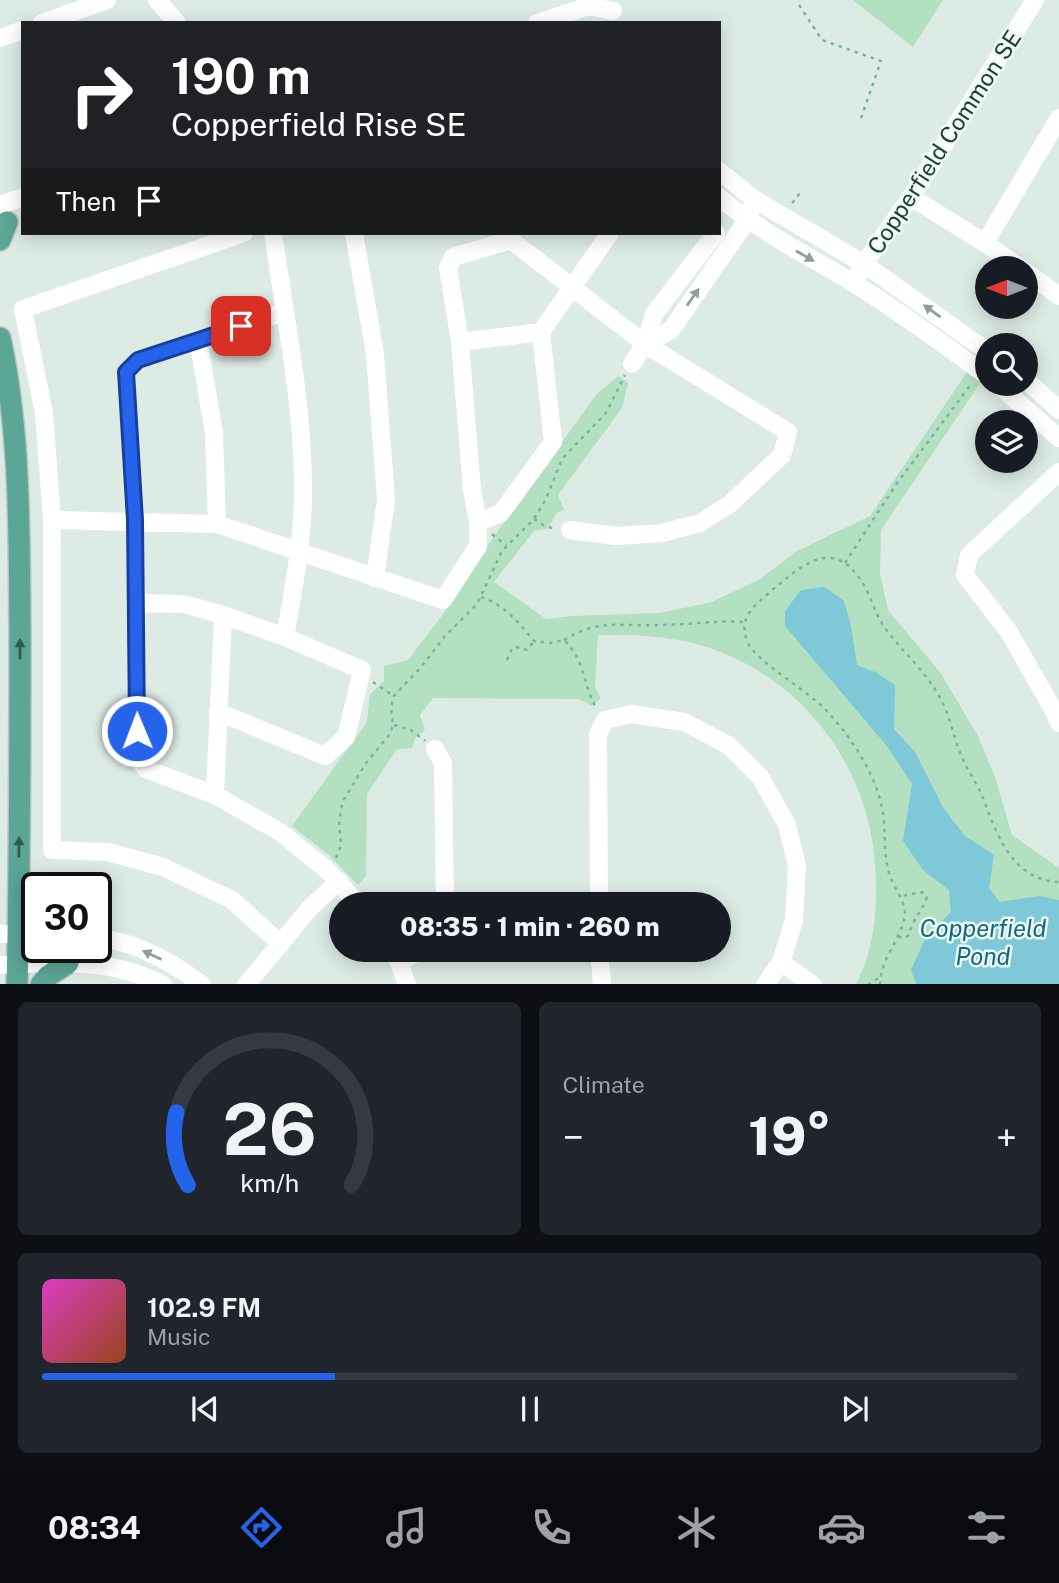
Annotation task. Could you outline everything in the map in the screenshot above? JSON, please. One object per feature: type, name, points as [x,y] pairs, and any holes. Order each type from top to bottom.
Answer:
[{"type":"main road","points":[[0,338],[9,377],[18,503],[18,934],[12,971]]},
{"type":"main road","points":[[42,984],[48,976],[68,963]]},
{"type":"street","points":[[48,21],[107,0]]},
{"type":"street","points":[[156,0],[175,21]]},
{"type":"street","name":"Copperfield Common SE","points":[[853,284],[1035,0]]},
{"type":"street","points":[[545,21],[590,10],[611,14]]},
{"type":"street","points":[[0,37],[21,31]]},
{"type":"street","points":[[985,243],[1059,118]]},
{"type":"street","points":[[721,173],[754,199],[864,264],[975,343]]},
{"type":"street","points":[[911,197],[1003,256]]},
{"type":"street","points":[[721,199],[794,250],[915,322],[975,367]]},
{"type":"street","points":[[645,344],[671,330],[740,214],[754,199]]},
{"type":"street","points":[[6,222],[21,200]]},
{"type":"street","points":[[721,227],[740,214]]},
{"type":"street","points":[[238,235],[23,309],[44,413],[51,520],[51,850],[108,852],[163,867],[232,900],[281,944]]},
{"type":"street","points":[[273,235],[300,427],[303,484],[300,551],[285,637]]},
{"type":"street","points":[[354,235],[375,354],[386,500],[375,578]]},
{"type":"street","points":[[478,522],[501,513],[553,442],[541,332],[609,235]]},
{"type":"street","points":[[632,364],[645,344],[654,314],[714,235]]},
{"type":"street","points":[[51,520],[216,524],[443,600],[478,546],[478,522],[472,490],[460,342],[448,268],[453,257],[511,240],[645,344],[788,432],[782,455],[730,504],[700,523],[662,533],[616,536],[570,530]]},
{"type":"street","points":[[1038,281],[1059,296]]},
{"type":"street","points":[[284,312],[138,360],[126,372],[135,520],[137,757],[146,769],[215,795],[279,832],[339,881],[348,892]]},
{"type":"street","points":[[460,342],[541,332]]},
{"type":"street","points":[[198,339],[214,433],[216,524]]},
{"type":"street","points":[[1038,391],[1059,410]]},
{"type":"street","points":[[1011,396],[1059,438]]},
{"type":"street","points":[[1059,472],[970,555],[965,575],[1009,632],[1059,723]]},
{"type":"street","points":[[135,603],[184,604],[223,615],[285,637],[362,670],[346,737],[324,756],[218,712]]},
{"type":"street","points":[[215,795],[223,615]]},
{"type":"street","points":[[599,892],[598,734],[605,720],[631,714],[684,722],[728,745],[761,778],[787,825],[797,866],[794,920],[772,983]]},
{"type":"street","points":[[435,749],[443,762],[445,892]]},
{"type":"street","points":[[247,984],[310,908],[339,881]]},
{"type":"street","points":[[112,941],[126,943],[157,956],[200,984]]},
{"type":"street","points":[[397,962],[407,984]]},
{"type":"street","points":[[600,962],[602,984]]},
{"type":"street","points":[[781,962],[812,984]]},
{"type":"street","points":[[12,971],[68,963],[101,964],[143,974],[161,984]]},
{"type":"path","points":[[799,5],[822,40],[881,61],[861,118]]},
{"type":"path","points":[[789,205],[800,193]]},
{"type":"path","points":[[332,864],[341,845],[339,821],[343,801],[366,763],[388,738],[393,725],[391,708],[394,696],[481,597],[504,548],[534,519],[546,499],[563,458],[606,413],[632,364]]},
{"type":"path","points":[[845,563],[915,457],[975,385]]},
{"type":"path","points":[[534,519],[551,528],[570,530]]},
{"type":"path","points":[[880,984],[888,953],[898,937],[905,915],[888,870],[881,803],[861,757],[837,722],[819,702],[754,653],[747,642],[744,622],[755,603],[805,563],[825,558],[845,563],[863,584],[885,627],[938,694],[961,754],[1003,847],[1033,876],[1059,881]]},
{"type":"path","points":[[481,597],[495,603],[510,615],[534,641],[550,643],[564,640],[580,630],[602,625],[657,626],[691,622],[744,622]]},
{"type":"path","points":[[564,640],[577,655],[590,697],[605,720]]},
{"type":"path","points":[[507,660],[512,648],[527,650],[534,641]]},
{"type":"path","points":[[362,670],[375,685],[394,696]]},
{"type":"path","points":[[393,725],[411,730],[435,749]]},
{"type":"path","points":[[898,937],[905,938],[909,935],[912,921],[927,897],[918,892],[899,896]]},
{"type":"path","points":[[870,984],[880,977]]},
{"type":"green space","points":[[853,0],[943,0],[913,47]]},
{"type":"green space","points":[[969,369],[975,373],[975,391],[881,530],[880,573],[888,610],[940,672],[978,736],[996,780],[1012,835],[1059,868],[1059,984],[856,984],[867,956],[874,926],[875,865],[870,828],[844,759],[823,729],[798,702],[770,678],[738,660],[703,646],[677,640],[598,635],[595,687],[601,699],[592,706],[579,699],[433,698],[420,715],[425,730],[415,738],[412,748],[397,749],[367,794],[366,876],[358,885],[330,856],[292,826],[367,722],[370,694],[384,681],[384,666],[408,660],[444,613],[490,542],[596,395],[618,376],[628,383],[622,408],[558,495],[564,510],[557,513],[547,529],[534,531],[494,582],[546,619],[660,613],[712,602],[760,579],[797,551],[870,516]]},
{"type":"water","name":"Copperfield Pond","points":[[825,587],[844,601],[857,665],[875,672],[895,685],[894,729],[915,752],[944,809],[965,836],[994,855],[989,888],[1000,902],[1039,896],[1059,900],[1059,984],[916,984],[911,970],[925,939],[951,912],[949,890],[923,870],[903,841],[912,784],[887,746],[785,626],[785,611],[801,590]]},
{"type":"route","points":[[137,731],[135,520],[126,372],[138,360],[241,326]]}]
